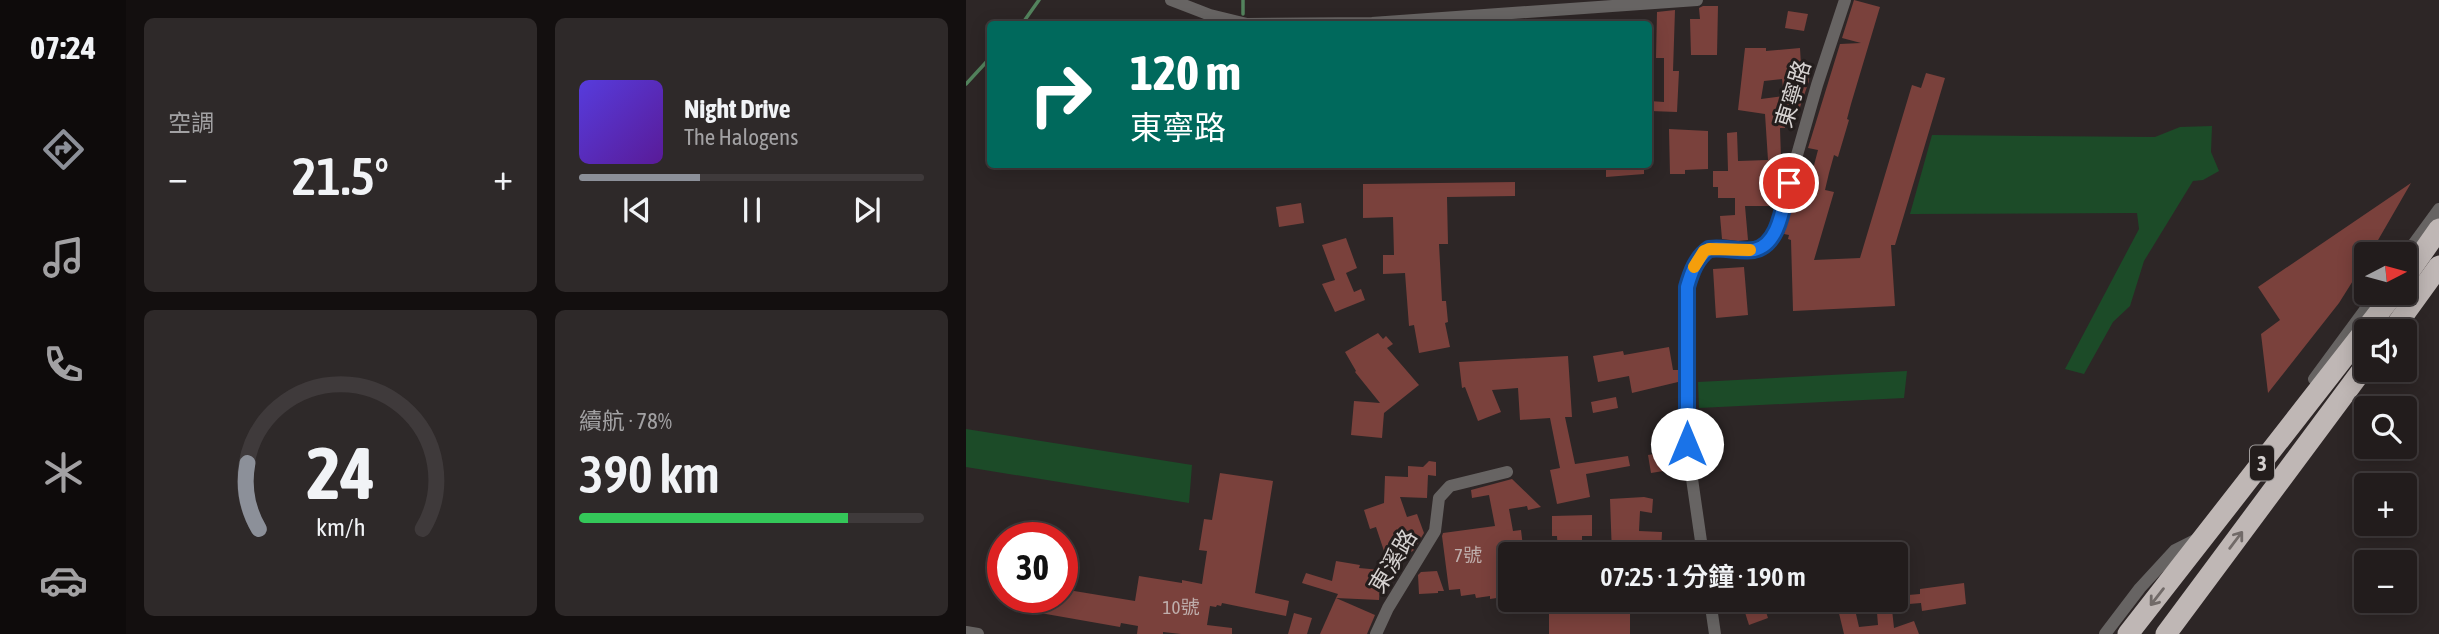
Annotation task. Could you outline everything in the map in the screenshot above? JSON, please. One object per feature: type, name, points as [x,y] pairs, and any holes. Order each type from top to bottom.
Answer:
[{"type":"highway","points":[[2417,260],[2439,229]]},
{"type":"highway","points":[[2401,319],[2439,267]]},
{"type":"highway","name":"3","points":[[2128,634],[2385,305]]},
{"type":"highway","name":"3","points":[[2166,634],[2354,381]]},
{"type":"street","points":[[1171,0],[1210,15],[1238,21]]},
{"type":"street","points":[[1400,21],[1697,0]]},
{"type":"street","name":"東寧路","points":[[1701,542],[1687,444],[1687,287],[1692,270],[1704,251],[1714,248],[1753,250],[1763,247],[1775,232],[1817,85],[1845,0]]},
{"type":"street","points":[[2415,242],[2439,209]]},
{"type":"street","points":[[2105,634],[2140,588],[2175,550],[2195,541],[2368,305]]},
{"type":"street","name":"東溪路","points":[[1376,634],[1388,608],[1435,531],[1439,498],[1450,486],[1507,472]]},
{"type":"street","points":[[1711,612],[1714,634]]},
{"type":"street","points":[[966,632],[978,634]]},
{"type":"green space","points":[[2212,126],[2211,152],[2219,171],[2203,180],[2193,181],[2144,261],[2130,306],[2113,322],[2084,374],[2065,369],[2139,229],[2137,213],[1910,214],[1932,135],[2155,137],[2180,127]]},
{"type":"green space","points":[[1907,371],[1904,398],[1699,408],[1698,382]]},
{"type":"green space","points":[[966,429],[1192,465],[1189,503],[966,467]]},
{"type":"building","points":[[1854,0],[1880,7],[1838,157],[1834,155],[1829,173],[1825,190],[1834,192],[1814,260],[1860,258],[1912,85],[1921,88],[1926,73],[1945,78],[1895,245],[1891,245],[1895,306],[1793,311],[1791,240],[1788,239],[1789,235],[1784,234],[1804,166],[1813,169],[1818,150],[1808,148],[1840,44],[1861,43],[1842,38]]},
{"type":"building","points":[[1718,6],[1717,55],[1691,55],[1690,19],[1700,19],[1699,8]]},
{"type":"building","points":[[1675,10],[1673,71],[1679,71],[1677,112],[1652,111],[1652,101],[1664,102],[1664,58],[1656,58],[1657,12]]},
{"type":"building","points":[[1788,11],[1808,14],[1804,31],[1785,28]]},
{"type":"building","points":[[1745,48],[1766,48],[1766,51],[1800,48],[1801,65],[1807,65],[1809,81],[1799,110],[1784,111],[1785,128],[1780,128],[1781,159],[1772,159],[1773,206],[1745,206],[1748,240],[1738,241],[1722,239],[1720,216],[1735,215],[1735,198],[1718,198],[1718,187],[1713,187],[1713,171],[1728,171],[1727,133],[1737,132],[1738,161],[1768,160],[1765,114],[1738,110]],"holes":[[[1782,79],[1784,96],[1761,99],[1764,81]]]},
{"type":"building","points":[[1669,129],[1708,131],[1708,169],[1670,174]]},
{"type":"building","points":[[1606,168],[1644,168],[1644,174],[1606,177]]},
{"type":"building","points":[[1515,182],[1515,196],[1447,197],[1448,244],[1439,244],[1442,301],[1446,301],[1448,322],[1445,323],[1450,347],[1419,353],[1414,325],[1409,326],[1405,273],[1383,274],[1383,255],[1394,255],[1393,217],[1363,218],[1363,184]]},
{"type":"building","points":[[2411,183],[2377,242],[2354,242],[2354,279],[2339,303],[2268,393],[2261,334],[2280,320],[2258,287]]},
{"type":"building","points":[[1301,203],[1304,223],[1279,227],[1276,207]]},
{"type":"building","points":[[1346,238],[1357,268],[1346,273],[1354,292],[1361,289],[1365,300],[1335,312],[1322,284],[1335,280],[1322,245]]},
{"type":"building","points":[[1744,267],[1748,315],[1716,318],[1713,269]]},
{"type":"building","points":[[1378,333],[1383,339],[1386,336],[1393,344],[1387,348],[1419,385],[1384,413],[1382,438],[1351,435],[1354,401],[1380,403],[1355,372],[1345,352]]},
{"type":"building","points":[[1669,347],[1673,370],[1678,370],[1678,382],[1632,393],[1629,376],[1598,382],[1593,356],[1623,351],[1624,355]]},
{"type":"building","points":[[1568,356],[1572,417],[1565,417],[1575,464],[1628,456],[1630,466],[1586,474],[1590,497],[1557,504],[1550,470],[1560,468],[1550,418],[1520,420],[1518,388],[1492,390],[1501,412],[1478,421],[1465,387],[1462,388],[1459,362]]},
{"type":"building","points":[[1616,397],[1618,408],[1593,413],[1591,402]]},
{"type":"building","points":[[1678,450],[1682,468],[1651,473],[1648,455]]},
{"type":"building","points":[[1429,461],[1436,462],[1436,476],[1428,475],[1427,498],[1400,497],[1407,517],[1417,514],[1424,533],[1413,551],[1408,553],[1406,561],[1388,563],[1376,527],[1370,529],[1364,510],[1384,503],[1385,476],[1408,477],[1408,466],[1423,467]]},
{"type":"building","points":[[1220,473],[1273,481],[1255,593],[1289,601],[1286,616],[1222,603],[1221,606],[1210,606],[1207,625],[1232,628],[1232,634],[1137,634],[1138,626],[1121,623],[1120,627],[1040,613],[1078,613],[1078,592],[1135,601],[1139,576],[1202,584],[1207,551],[1199,550],[1204,519],[1212,520]]},
{"type":"building","points":[[1512,479],[1541,507],[1528,510],[1527,506],[1509,509],[1513,531],[1521,530],[1522,542],[1498,542],[1498,598],[1476,598],[1475,594],[1461,596],[1460,589],[1449,590],[1443,533],[1495,526],[1489,495],[1472,498],[1471,490]]},
{"type":"building","points":[[1610,499],[1653,499],[1652,513],[1640,511],[1639,531],[1662,532],[1662,542],[1612,542]]},
{"type":"building","points":[[1592,515],[1592,536],[1582,536],[1582,542],[1557,542],[1557,536],[1552,536],[1552,516]]},
{"type":"building","points":[[1336,561],[1360,565],[1359,568],[1381,570],[1379,600],[1336,598],[1338,594],[1302,583],[1306,573],[1332,581]]},
{"type":"building","points":[[1437,571],[1444,591],[1419,594],[1418,575],[1421,572]]},
{"type":"building","points":[[1964,583],[1966,604],[1922,611],[1921,603],[1909,604],[1908,595],[1920,594],[1920,589]]},
{"type":"building","points":[[1336,598],[1375,615],[1367,634],[1320,634]]},
{"type":"building","points":[[1549,612],[1630,612],[1630,634],[1549,634]]},
{"type":"building","points":[[1745,612],[1766,612],[1768,618],[1749,625]]},
{"type":"building","points":[[1839,612],[1856,612],[1859,627],[1878,625],[1877,612],[1892,612],[1894,628],[1914,621],[1919,634],[1844,634]]},
{"type":"building","points":[[1294,613],[1312,618],[1307,634],[1288,634]]},
{"type":"waterway","points":[[1024,21],[1039,0]]},
{"type":"waterway","points":[[1243,0],[1243,14]]},
{"type":"waterway","points":[[966,84],[987,61]]},
{"type":"slow traffic","points":[[1694,267],[1704,251],[1709,249],[1750,250]]},
{"type":"route","points":[[1687,444],[1687,287],[1692,270],[1704,251],[1709,249],[1753,250],[1763,247],[1775,232],[1789,183]]}]
